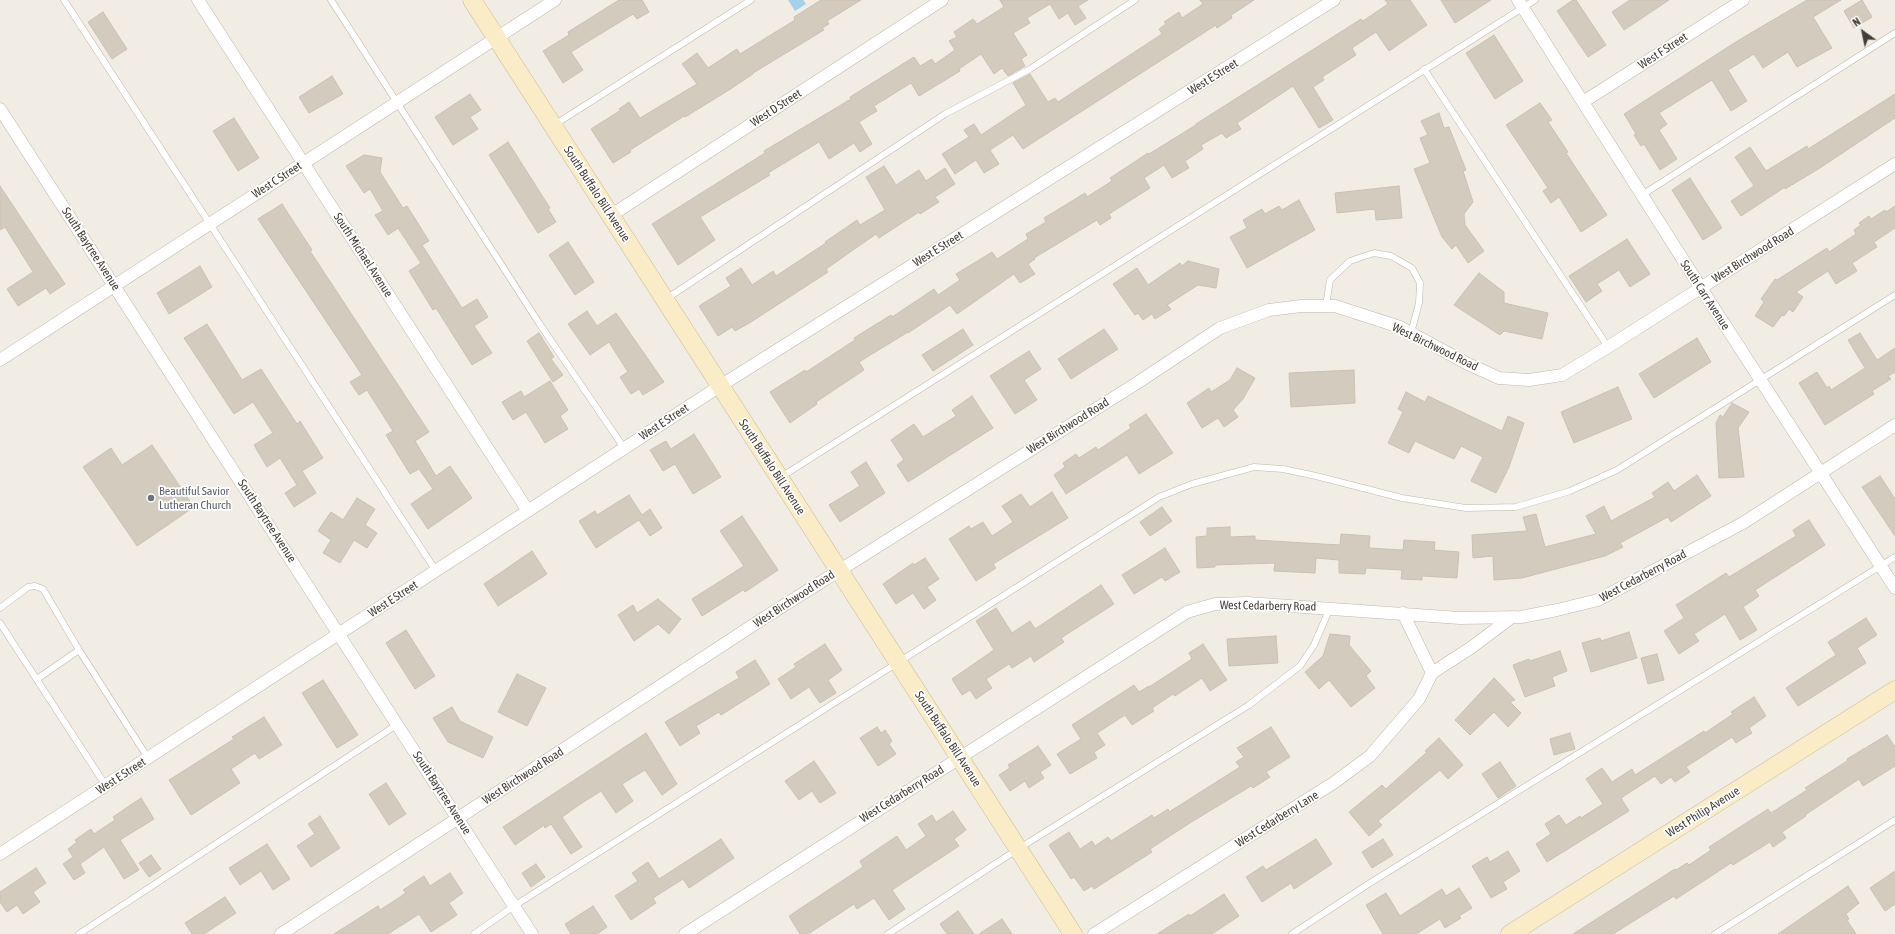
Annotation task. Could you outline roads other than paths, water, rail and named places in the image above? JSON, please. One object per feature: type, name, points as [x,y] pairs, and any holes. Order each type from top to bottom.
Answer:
[{"type":"main road","name":"South Buffalo Bill Avenue","points":[[472,0],[960,757],[1072,934]]},
{"type":"main road","name":"West Philip Avenue","points":[[1510,934],[1895,690]]},
{"type":"street","name":"South Michael Avenue","points":[[198,0],[528,511]]},
{"type":"street","name":"West C Street","points":[[0,360],[555,0]]},
{"type":"street","name":"West D Street","points":[[610,216],[942,0]]},
{"type":"street","name":"West E Street","points":[[0,854],[720,386],[1334,0]]},
{"type":"street","name":"West F Street","points":[[1583,102],[1743,0]]},
{"type":"street","name":"South Carr Avenue","points":[[1521,4],[1701,288],[1895,588]]},
{"type":"street","name":"South Baytree Avenue","points":[[0,109],[340,634],[532,934]]},
{"type":"street","name":"West Birchwood Road","points":[[281,934],[839,571],[1137,383],[1220,328],[1269,310],[1301,306],[1335,306],[1400,328],[1468,364],[1499,378],[1529,380],[1562,375],[1895,164]]},
{"type":"street","name":"West Cedarberry Road","points":[[685,934],[1187,612],[1215,604],[1247,603],[1460,618],[1512,617],[1558,610],[1598,600],[1743,523],[1895,425]]},
{"type":"street","points":[[1403,613],[1416,636],[1432,673],[1472,647],[1512,617]]},
{"type":"street","name":"West Cedarberry Lane","points":[[1094,934],[1335,782],[1370,756],[1419,699],[1432,673]]},
{"type":"lane","points":[[64,0],[436,571]]},
{"type":"lane","points":[[331,0],[539,323],[624,448]]},
{"type":"lane","points":[[552,126],[751,0]]},
{"type":"lane","points":[[665,300],[945,114],[1030,69],[1135,0]]},
{"type":"lane","points":[[780,478],[1424,69],[1521,4],[1535,0]]},
{"type":"lane","points":[[1642,195],[1895,33]]},
{"type":"lane","points":[[1424,69],[1608,347]]},
{"type":"lane","points":[[1326,306],[1330,280],[1350,261],[1374,253],[1391,256],[1412,268],[1420,283],[1419,302],[1411,333]]},
{"type":"lane","points":[[474,934],[514,906],[1159,497],[1192,484],[1254,466],[1303,473],[1402,498],[1466,508],[1516,507],[1570,492],[1617,470],[1761,381],[1895,295]]},
{"type":"lane","points":[[1292,934],[1370,883],[1895,557]]},
{"type":"lane","points":[[0,608],[28,588],[35,586],[43,589],[79,650],[148,758]]},
{"type":"lane","points":[[888,934],[1018,849],[1249,705],[1300,666],[1314,646],[1330,608]]},
{"type":"lane","points":[[0,623],[106,786]]},
{"type":"lane","points":[[37,679],[79,650]]},
{"type":"lane","points":[[79,934],[398,724]]},
{"type":"lane","points":[[1715,934],[1895,820]]},
{"type":"water","points":[[788,0],[803,0],[806,4],[795,11]]},
{"type":"place","name":"Beautiful Savior Lutheran Church","points":[[151,498]]}]
